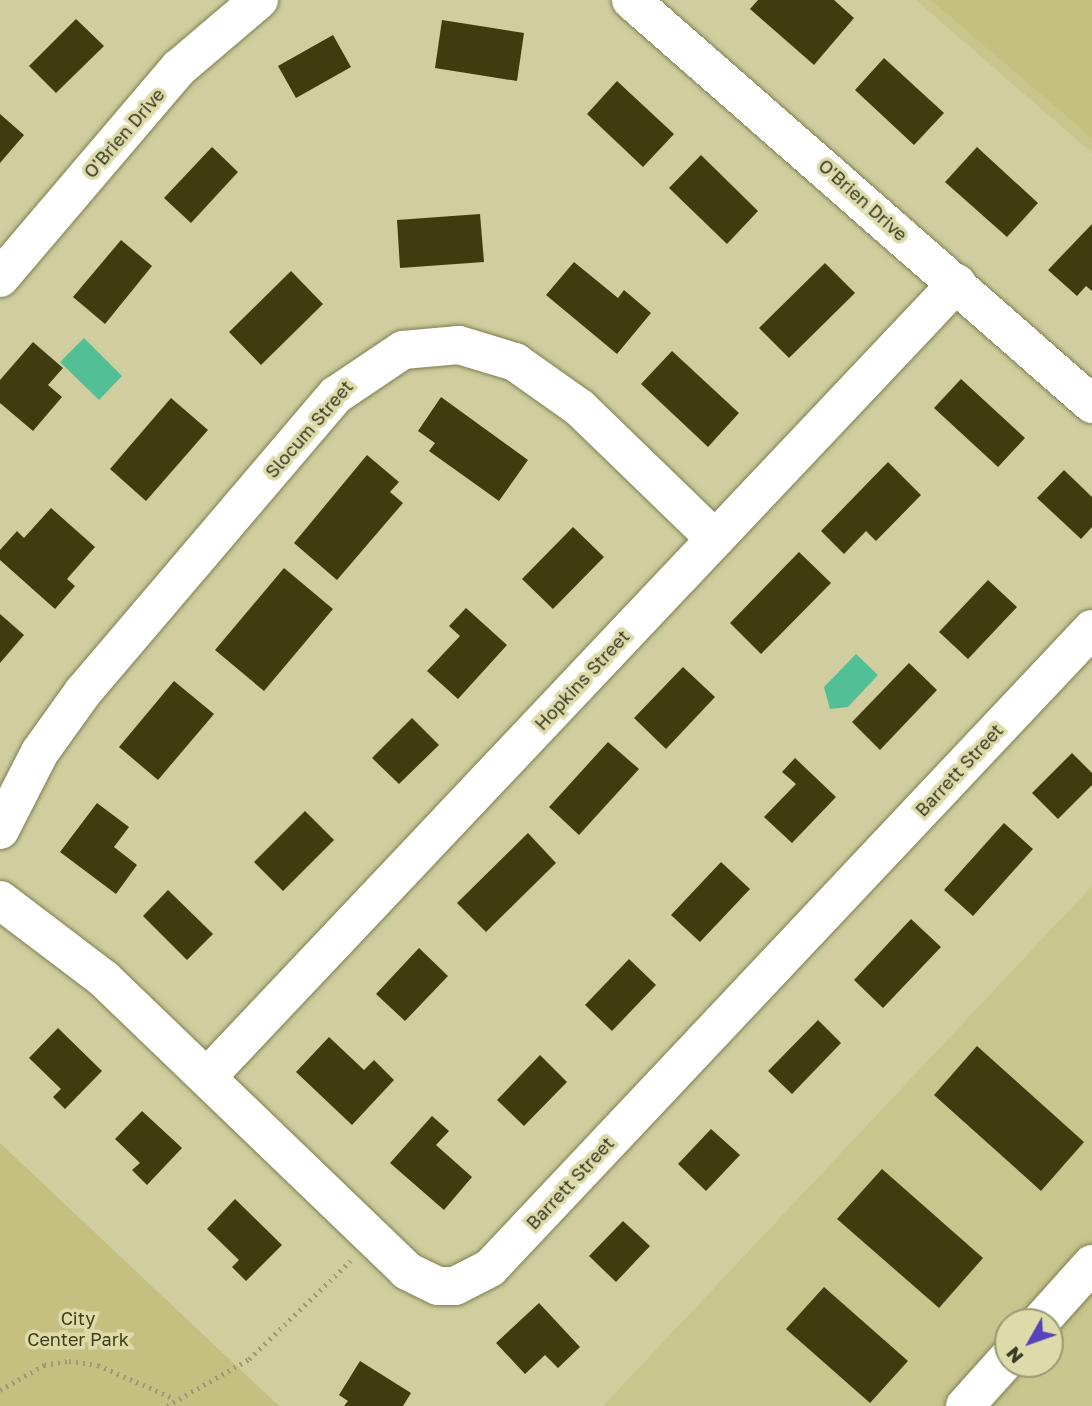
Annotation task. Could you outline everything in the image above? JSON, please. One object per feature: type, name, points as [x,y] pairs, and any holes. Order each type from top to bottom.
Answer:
[{"type":"street","name":"O'Brien Drive","points":[[0,278],[179,68],[259,0]]},
{"type":"street","name":"O'Brien Drive","points":[[631,0],[1092,404]]},
{"type":"street","name":"Hopkins Street","points":[[207,1077],[957,284]]},
{"type":"street","name":"Slocum Street","points":[[0,830],[40,752],[92,682],[336,395],[355,377],[403,350],[459,345],[515,362],[580,408],[715,539]]},
{"type":"street","name":"Barrett Street","points":[[0,900],[79,957],[407,1271],[438,1286],[473,1280],[1092,629]]},
{"type":"street","points":[[1053,1308],[1092,1264]]},
{"type":"street","points":[[965,1406],[994,1374]]},
{"type":"path","points":[[167,1406],[249,1359],[358,1253]]},
{"type":"path","points":[[0,1390],[44,1365],[69,1361],[98,1365],[175,1399]]},
{"type":"shaded area","points":[[916,0],[1092,0],[1092,153]]},
{"type":"shaded area","points":[[84,338],[122,376],[99,400],[60,362]]},
{"type":"shaded area","points":[[856,654],[878,675],[848,707],[830,709],[824,687]]},
{"type":"shaded area","points":[[1092,886],[1092,1406],[603,1406]]},
{"type":"green space","points":[[931,0],[1092,0],[1092,138]]},
{"type":"green space","name":"City Center Park","points":[[0,1143],[279,1406],[0,1406]]},
{"type":"building","points":[[758,0],[834,0],[854,18],[814,65],[750,9]]},
{"type":"building","points":[[76,19],[104,46],[56,93],[29,66]]},
{"type":"building","points":[[442,20],[524,33],[517,81],[435,68]]},
{"type":"building","points":[[333,35],[351,67],[296,98],[278,66]]},
{"type":"building","points":[[884,58],[944,113],[914,145],[855,90]]},
{"type":"building","points":[[617,81],[674,134],[643,167],[587,114]]},
{"type":"building","points":[[0,114],[24,135],[0,163]]},
{"type":"building","points":[[212,147],[238,172],[191,223],[164,198]]},
{"type":"building","points":[[977,147],[1038,203],[1007,237],[945,182]]},
{"type":"building","points":[[701,155],[758,211],[727,244],[669,188]]},
{"type":"building","points":[[480,214],[484,262],[400,268],[397,220]]},
{"type":"building","points":[[1092,224],[1092,291],[1086,286],[1077,296],[1048,270]]},
{"type":"building","points":[[121,240],[152,266],[105,324],[73,297]]},
{"type":"building","points":[[574,262],[618,298],[624,290],[651,313],[617,354],[546,295]]},
{"type":"building","points":[[825,263],[855,293],[789,358],[759,328]]},
{"type":"building","points":[[291,271],[323,304],[261,365],[229,332]]},
{"type":"building","points":[[33,342],[63,368],[48,385],[62,397],[33,431],[0,403],[0,380]]},
{"type":"building","points":[[672,351],[739,413],[708,447],[641,384]]},
{"type":"building","points":[[961,379],[1025,438],[998,467],[934,408]]},
{"type":"building","points":[[441,397],[528,460],[499,501],[429,451],[435,443],[418,431]]},
{"type":"building","points":[[171,398],[208,430],[146,501],[110,469]]},
{"type":"building","points":[[367,455],[399,482],[390,492],[403,503],[337,580],[294,543]]},
{"type":"building","points":[[888,462],[921,495],[876,541],[866,531],[844,554],[821,531]]},
{"type":"building","points":[[1064,470],[1092,497],[1092,527],[1081,539],[1037,498]]},
{"type":"building","points":[[51,508],[95,547],[67,579],[75,586],[55,609],[0,560],[0,550],[17,531],[24,538]]},
{"type":"building","points":[[573,527],[604,557],[553,609],[522,579]]},
{"type":"building","points":[[799,552],[831,583],[761,654],[730,623]]},
{"type":"building","points":[[284,568],[333,609],[264,691],[215,650]]},
{"type":"building","points":[[988,580],[1017,607],[968,659],[939,632]]},
{"type":"building","points":[[466,608],[507,645],[458,699],[427,671],[460,636],[449,626]]},
{"type":"building","points":[[0,614],[24,635],[0,663]]},
{"type":"building","points":[[909,663],[937,690],[880,750],[852,722]]},
{"type":"building","points":[[683,667],[715,697],[666,749],[634,718]]},
{"type":"building","points":[[174,681],[214,714],[158,780],[119,747]]},
{"type":"building","points":[[412,718],[439,745],[399,784],[372,758]]},
{"type":"building","points":[[608,742],[639,769],[579,835],[549,807]]},
{"type":"building","points":[[1072,753],[1092,773],[1092,785],[1058,819],[1032,793]]},
{"type":"building","points":[[795,758],[836,797],[792,843],[764,817],[796,784],[782,772]]},
{"type":"building","points":[[97,803],[129,827],[114,847],[137,865],[116,894],[60,852]]},
{"type":"building","points":[[305,811],[334,840],[283,891],[254,862]]},
{"type":"building","points":[[1004,823],[1033,849],[973,916],[944,890]]},
{"type":"building","points":[[528,833],[556,863],[486,932],[457,903]]},
{"type":"building","points":[[721,862],[750,889],[700,942],[671,915]]},
{"type":"building","points":[[168,890],[213,934],[187,960],[143,916]]},
{"type":"building","points":[[911,919],[941,947],[883,1008],[854,980]]},
{"type":"building","points":[[419,948],[448,976],[405,1021],[376,994]]},
{"type":"building","points":[[629,959],[656,985],[612,1031],[585,1005]]},
{"type":"building","points":[[818,1020],[841,1043],[792,1094],[768,1071]]},
{"type":"building","points":[[58,1028],[102,1071],[65,1109],[53,1097],[61,1089],[29,1058]]},
{"type":"building","points":[[329,1037],[364,1070],[374,1060],[394,1080],[352,1125],[296,1072]]},
{"type":"building","points":[[977,1046],[1084,1142],[1041,1191],[934,1095]]},
{"type":"building","points":[[540,1055],[567,1082],[524,1126],[497,1100]]},
{"type":"building","points":[[142,1111],[182,1148],[147,1185],[132,1170],[140,1163],[115,1139]]},
{"type":"building","points":[[432,1116],[449,1131],[436,1145],[472,1177],[444,1210],[390,1163]]},
{"type":"building","points":[[711,1129],[740,1155],[706,1191],[678,1164]]},
{"type":"building","points":[[882,1169],[983,1258],[939,1308],[837,1219]]},
{"type":"building","points":[[235,1199],[282,1245],[246,1281],[232,1267],[239,1260],[207,1229]]},
{"type":"building","points":[[623,1221],[650,1246],[616,1282],[589,1256]]},
{"type":"building","points":[[824,1287],[908,1361],[870,1403],[786,1329]]},
{"type":"building","points":[[539,1303],[580,1347],[558,1368],[545,1355],[525,1374],[496,1343]]},
{"type":"building","points":[[360,1361],[411,1393],[403,1406],[344,1406],[348,1401],[339,1395]]}]
